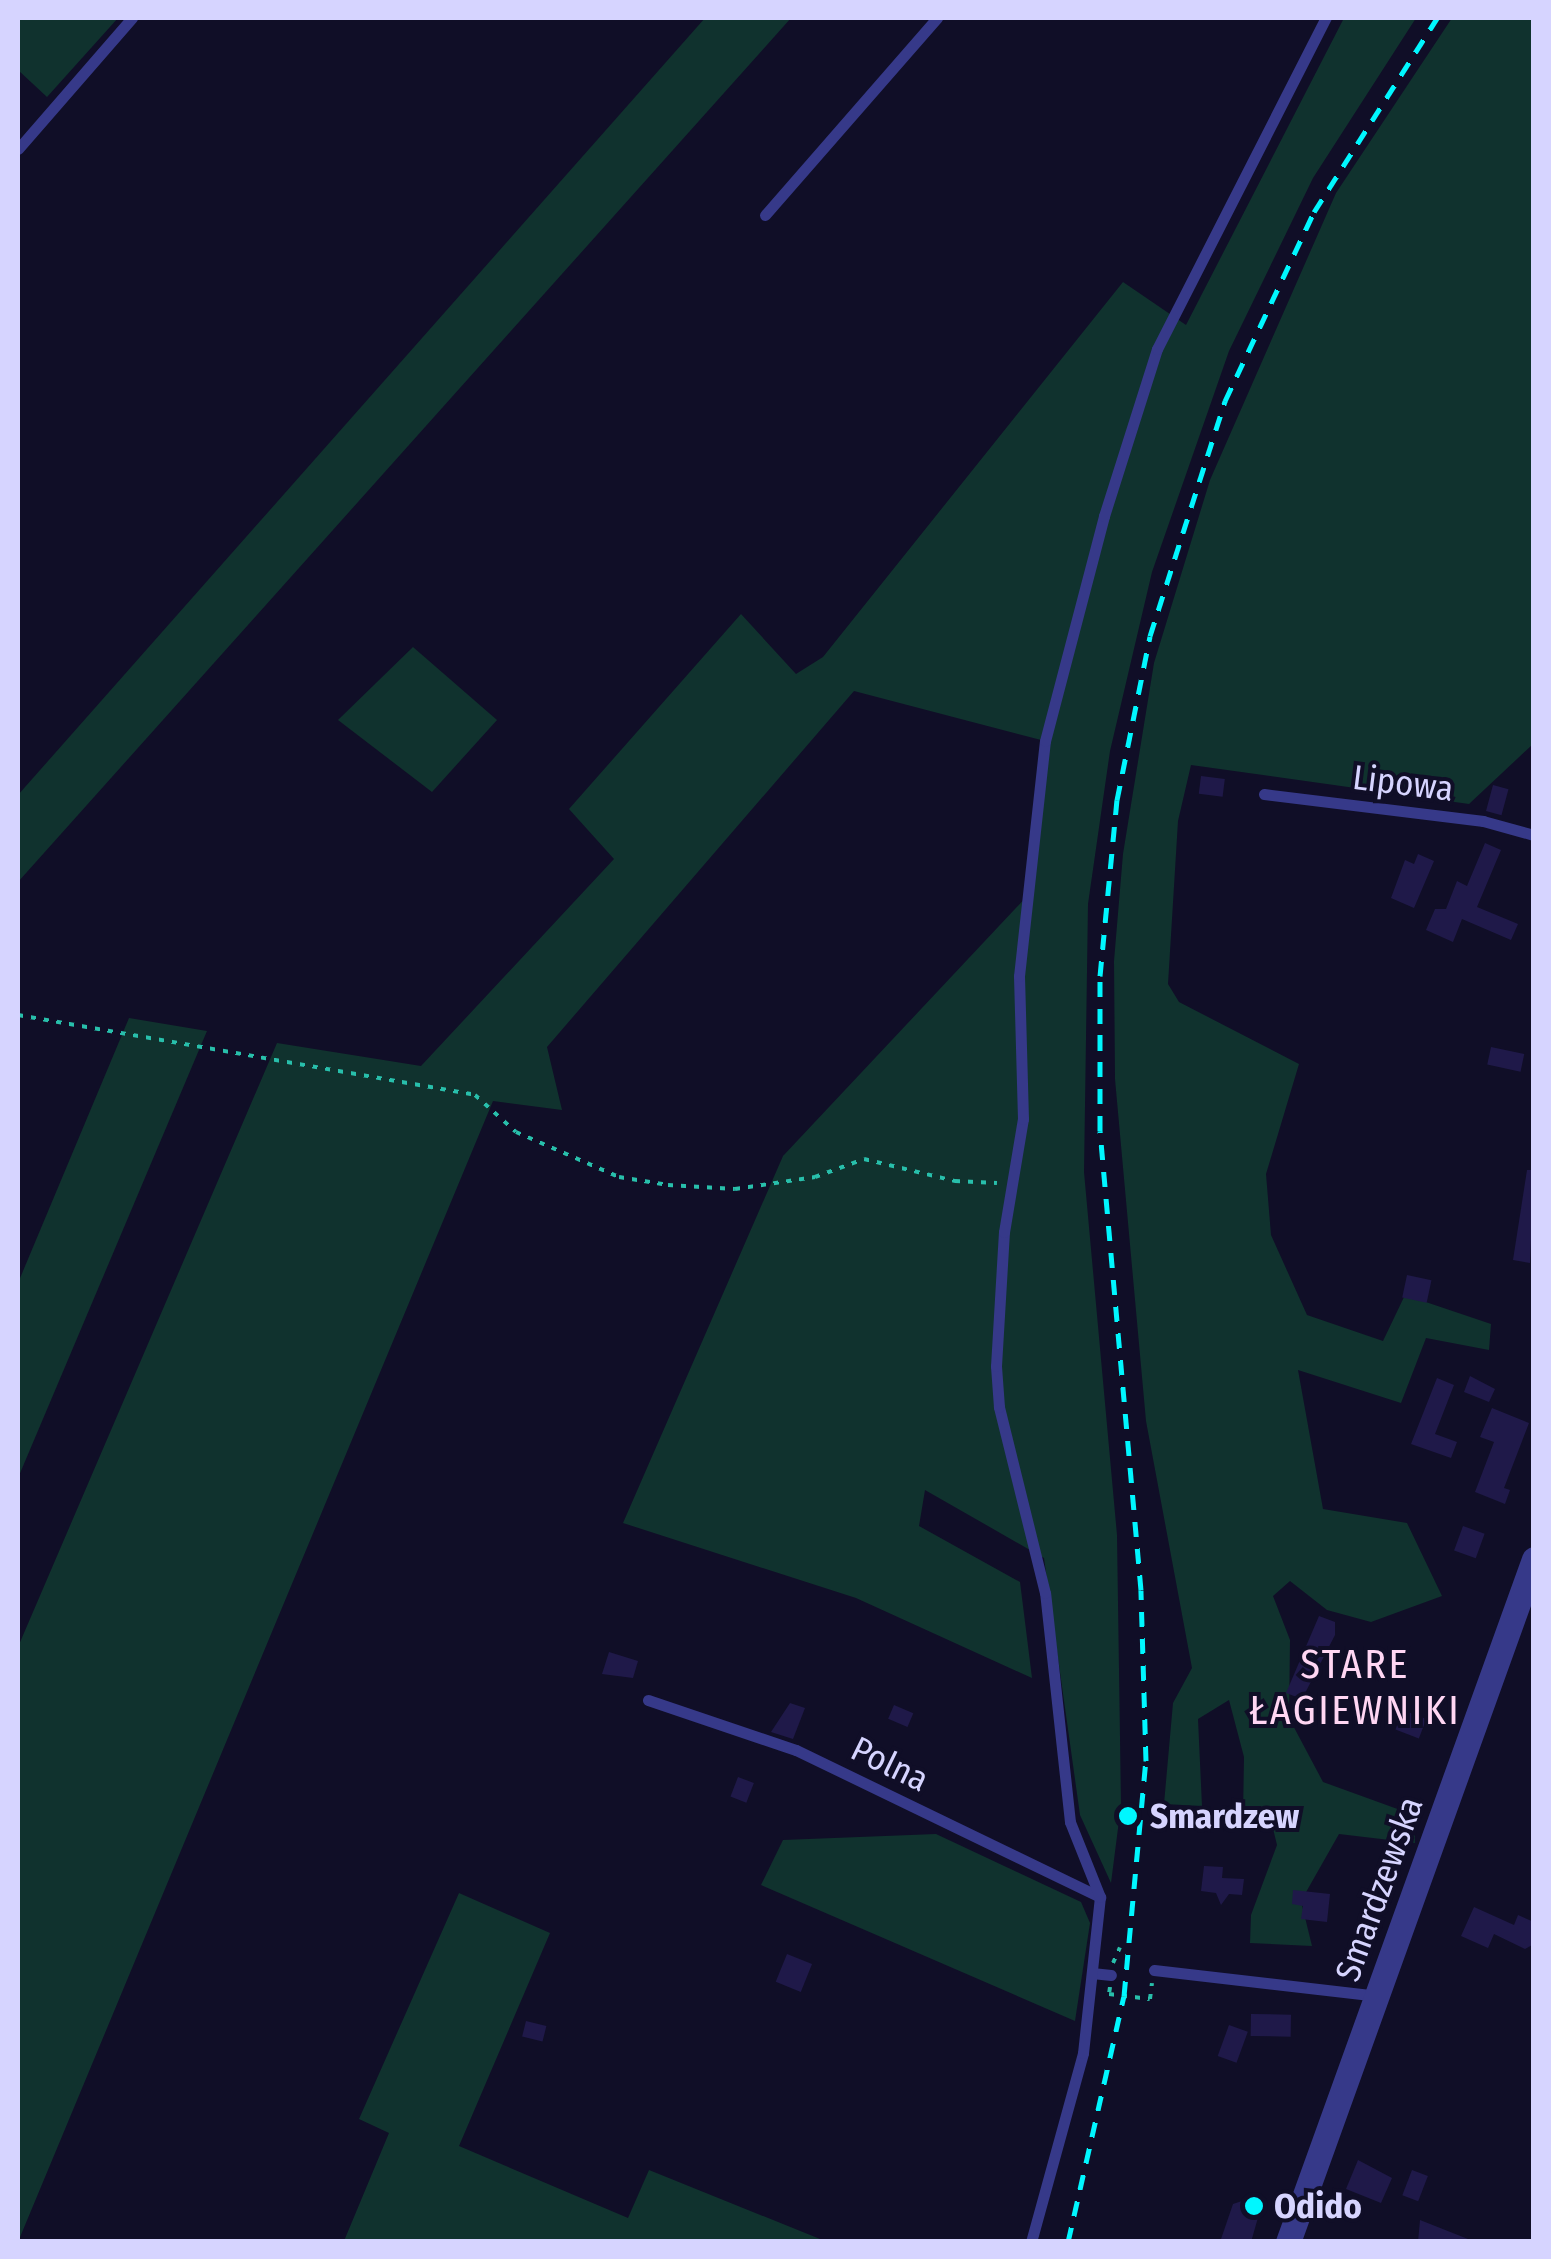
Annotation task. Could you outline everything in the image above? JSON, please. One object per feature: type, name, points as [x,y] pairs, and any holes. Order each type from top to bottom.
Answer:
[{"type":"street","name":"Smardzewska","points":[[1288,2242],[1534,1559]]},
{"type":"lane","points":[[18,148],[132,18]]},
{"type":"lane","points":[[765,215],[937,18]]},
{"type":"lane","points":[[1031,2242],[1084,2052],[1100,1897],[1070,1822],[1045,1593],[999,1407],[998,1322],[1023,1119],[1019,976],[1045,741],[1104,516],[1157,348],[1326,18]]},
{"type":"lane","name":"Lipowa","points":[[1264,794],[1483,821],[1534,834]]},
{"type":"lane","name":"Polna","points":[[648,1700],[796,1750],[1100,1897]]},
{"type":"lane","points":[[1154,1970],[1378,1996]]},
{"type":"lane","points":[[1092,1974],[1111,1975]]},
{"type":"path","points":[[18,1015],[475,1095],[516,1132],[619,1177],[668,1186],[735,1189],[815,1177],[864,1159],[955,1181],[1012,1184]]},
{"type":"path","points":[[1120,1947],[1109,1994],[1150,1999],[1154,1970]]},
{"type":"green space","points":[[18,18],[118,18],[47,97],[18,70]]},
{"type":"green space","points":[[705,18],[791,18],[18,882],[18,795]]},
{"type":"green space","points":[[1344,18],[1416,18],[1313,178],[1229,351],[1152,572],[1110,751],[1088,904],[1084,1172],[1117,1535],[1121,1805],[1111,1883],[1080,1815],[1044,1558],[925,1490],[919,1526],[1020,1582],[1032,1678],[856,1598],[623,1523],[783,1156],[1030,893],[1045,741],[854,691],[547,1047],[562,1110],[493,1101],[18,2242],[18,1647],[277,1043],[421,1066],[614,859],[569,809],[741,614],[796,674],[823,657],[1123,282],[1186,325]]},
{"type":"green space","points":[[1452,18],[1533,18],[1533,744],[1469,804],[1191,765],[1178,821],[1168,984],[1179,1002],[1299,1064],[1266,1174],[1271,1235],[1307,1315],[1383,1341],[1405,1295],[1491,1324],[1489,1350],[1426,1338],[1401,1403],[1298,1370],[1323,1509],[1407,1523],[1442,1596],[1371,1622],[1327,1610],[1290,1581],[1273,1596],[1290,1640],[1289,1718],[1323,1782],[1414,1815],[1415,1843],[1339,1834],[1301,1901],[1312,1946],[1250,1943],[1251,1915],[1277,1845],[1268,1808],[1243,1815],[1244,1757],[1229,1700],[1198,1719],[1202,1806],[1164,1804],[1173,1703],[1192,1668],[1146,1421],[1115,1079],[1114,961],[1123,854],[1154,663],[1210,480],[1336,193]]},
{"type":"green space","points":[[413,647],[497,720],[432,792],[338,720]]},
{"type":"green space","points":[[129,1018],[207,1031],[18,1478],[18,1283]]},
{"type":"green space","points":[[936,1834],[1081,1902],[1090,1923],[1075,2021],[761,1885],[783,1840]]},
{"type":"green space","points":[[459,1893],[550,1933],[459,2146],[628,2218],[649,2170],[825,2241],[344,2241],[389,2133],[359,2119]]},
{"type":"building","points":[[1201,776],[1225,779],[1223,797],[1199,794]]},
{"type":"building","points":[[1493,785],[1508,789],[1501,815],[1486,811]]},
{"type":"building","points":[[1485,843],[1501,850],[1477,907],[1518,924],[1511,940],[1462,919],[1453,942],[1426,930],[1435,909],[1446,909],[1457,881],[1467,886]]},
{"type":"building","points":[[1418,854],[1434,861],[1414,908],[1391,898],[1405,860],[1414,864]]},
{"type":"building","points":[[1491,1047],[1524,1054],[1521,1072],[1487,1065]]},
{"type":"building","points":[[1527,1170],[1534,1170],[1530,1263],[1513,1260]]},
{"type":"building","points":[[1407,1275],[1431,1280],[1427,1303],[1402,1297]]},
{"type":"building","points":[[1470,1376],[1495,1389],[1489,1402],[1464,1392]]},
{"type":"building","points":[[1437,1378],[1454,1385],[1435,1434],[1457,1442],[1451,1458],[1411,1444]]},
{"type":"building","points":[[1492,1408],[1529,1423],[1504,1488],[1510,1490],[1505,1504],[1475,1492],[1494,1442],[1480,1437]]},
{"type":"building","points":[[1463,1526],[1485,1534],[1476,1558],[1454,1550]]},
{"type":"building","points":[[1319,1616],[1335,1622],[1335,1635],[1302,1699],[1286,1693]]},
{"type":"building","points":[[609,1652],[638,1661],[633,1678],[602,1674]]},
{"type":"building","points":[[790,1703],[805,1708],[793,1739],[771,1732]]},
{"type":"building","points":[[894,1705],[913,1713],[907,1727],[888,1719]]},
{"type":"building","points":[[1403,1710],[1426,1719],[1419,1739],[1395,1730]]},
{"type":"building","points":[[738,1777],[754,1783],[746,1803],[730,1797]]},
{"type":"building","points":[[1204,1866],[1223,1867],[1222,1878],[1244,1879],[1242,1895],[1229,1894],[1221,1905],[1216,1893],[1201,1891]]},
{"type":"building","points":[[1293,1890],[1330,1894],[1327,1922],[1301,1919],[1303,1906],[1292,1904]]},
{"type":"building","points":[[1474,1907],[1514,1925],[1518,1915],[1534,1922],[1534,1944],[1525,1949],[1494,1934],[1488,1948],[1461,1936]]},
{"type":"building","points":[[787,1954],[812,1964],[801,1992],[776,1982]]},
{"type":"building","points":[[1251,2014],[1291,2015],[1291,2037],[1251,2036]]},
{"type":"building","points":[[526,2021],[546,2026],[543,2042],[522,2037]]},
{"type":"building","points":[[1229,2025],[1248,2032],[1237,2063],[1218,2056]]},
{"type":"building","points":[[1358,2160],[1392,2178],[1381,2203],[1346,2189]]},
{"type":"building","points":[[1412,2170],[1428,2176],[1418,2201],[1402,2195]]},
{"type":"building","points":[[1242,2201],[1261,2207],[1251,2242],[1220,2242],[1233,2204]]},
{"type":"building","points":[[1420,2220],[1473,2241],[1418,2242]]},
{"type":"railway","points":[[1068,2242],[1124,1996],[1146,1761],[1141,1590],[1100,1131],[1100,976],[1117,800],[1150,636],[1225,401],[1314,212],[1437,18]]},
{"type":"place","name":"Smardzew","points":[[1128,1816]]},
{"type":"place","name":"Odido","points":[[1254,2206]]},
{"type":"district","name":"STARE ŁAGIEWNIKI","points":[[1355,1688]]}]
